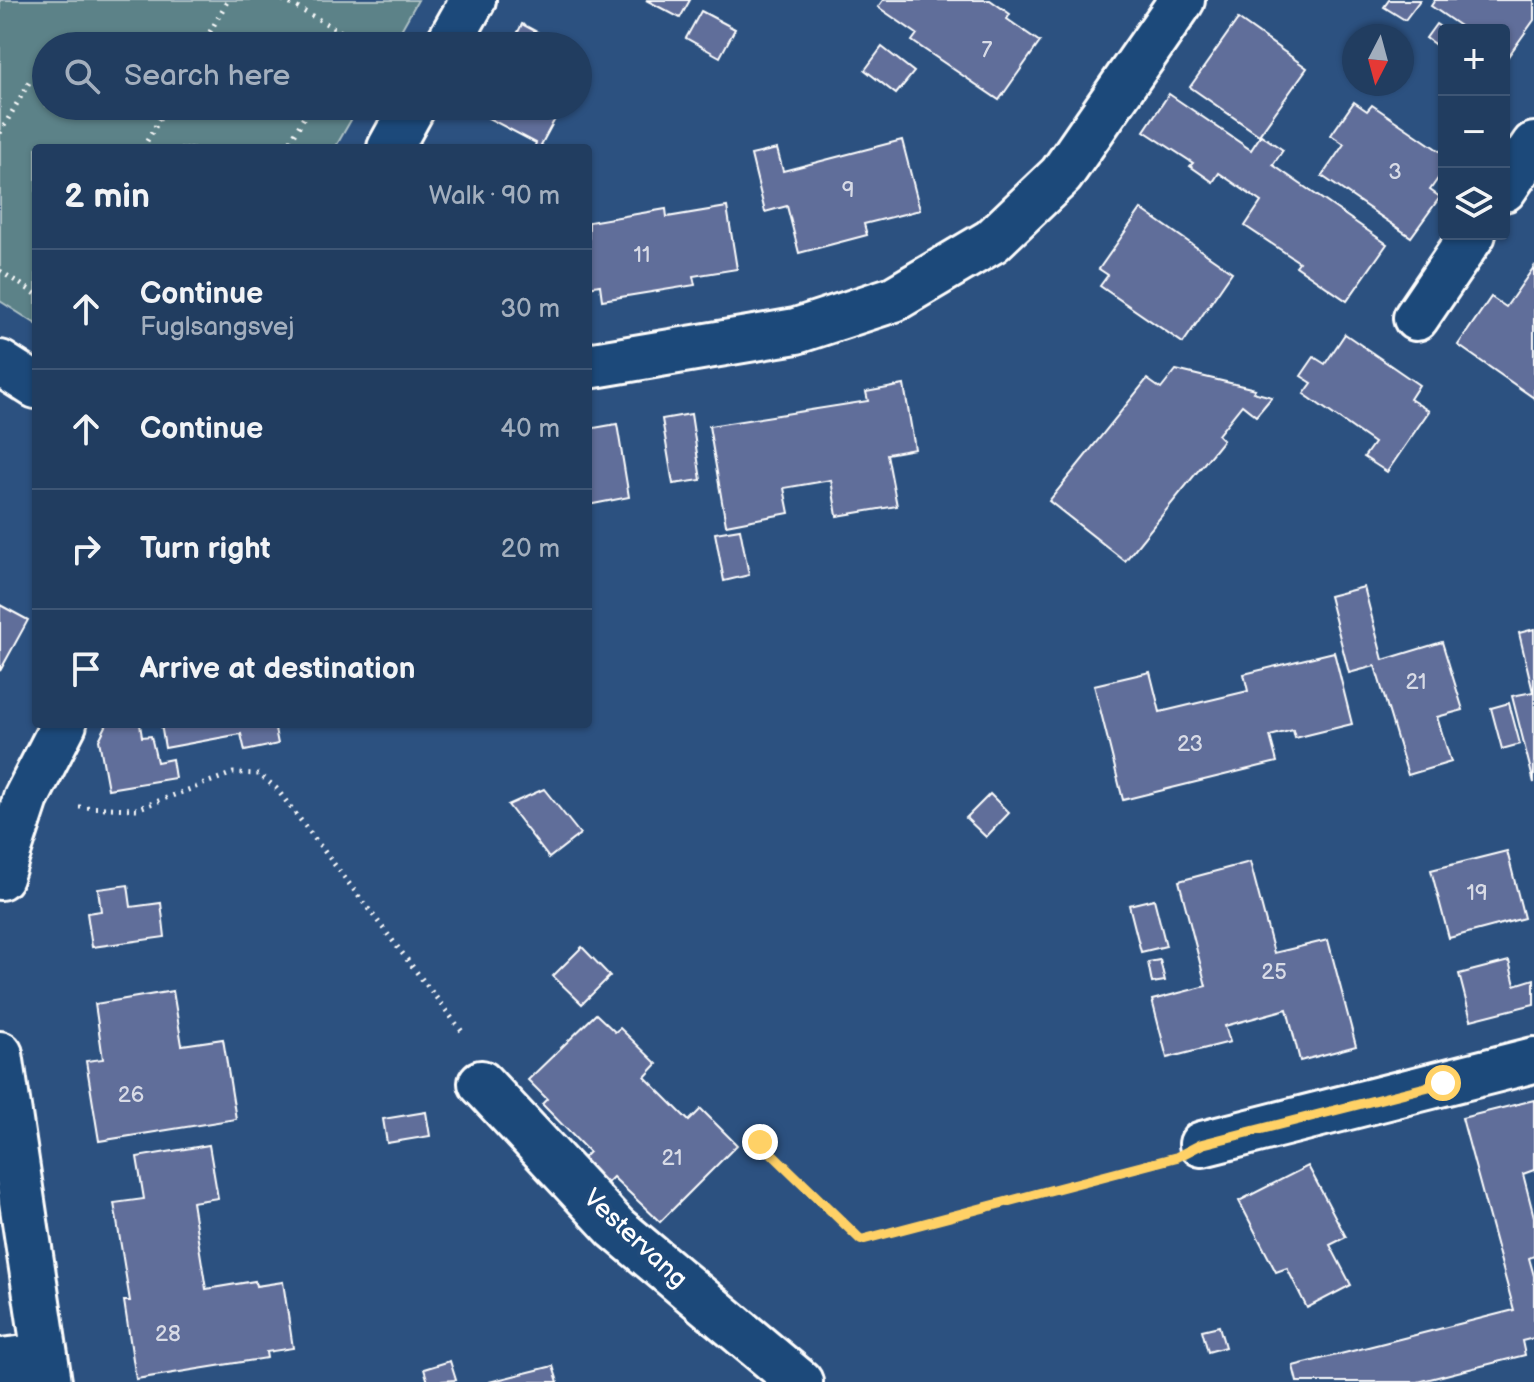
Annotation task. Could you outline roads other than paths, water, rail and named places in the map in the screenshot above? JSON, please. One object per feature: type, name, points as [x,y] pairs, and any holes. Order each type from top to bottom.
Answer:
[{"type":"street","points":[[455,32],[473,0]]},
{"type":"street","points":[[592,365],[796,331],[894,299],[992,241],[1061,175],[1182,0]]},
{"type":"street","points":[[392,144],[405,120]]},
{"type":"street","points":[[1510,180],[1534,145]]},
{"type":"street","points":[[1416,318],[1469,240]]},
{"type":"street","points":[[0,363],[32,383]]},
{"type":"street","points":[[0,877],[26,798],[62,728]]},
{"type":"street","points":[[0,1054],[46,1369],[0,1361]]},
{"type":"street","points":[[1202,1144],[1534,1060]]},
{"type":"street","name":"Vestervang","points":[[481,1083],[616,1228],[800,1382]]}]
